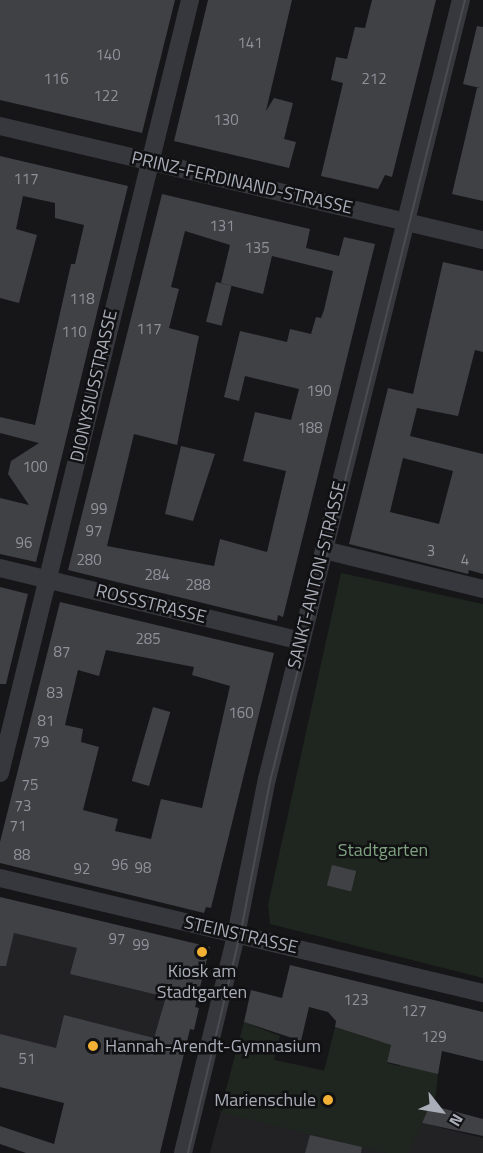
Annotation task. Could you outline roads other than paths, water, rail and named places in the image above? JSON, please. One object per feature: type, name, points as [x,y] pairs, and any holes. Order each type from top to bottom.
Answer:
[{"type":"street","name":"DIONYSIUSSTRASSE","points":[[0,773],[148,161],[190,0]]},
{"type":"street","name":"SANKT-ANTON-STRASSE","points":[[183,1153],[236,935],[267,779],[461,0]]},
{"type":"street","name":"PRINZ-FERDINAND-STRASSE","points":[[0,126],[483,240]]},
{"type":"street","points":[[324,550],[483,589]]},
{"type":"street","name":"ROSSSTRASSE","points":[[0,568],[301,641]]},
{"type":"street","name":"STEINSTRASSE","points":[[0,878],[483,993]]},
{"type":"tram line","points":[[188,1153],[241,931],[270,782],[465,0]]},
{"type":"place","name":"Kiosk am Stadtgarten","points":[[202,952]]},
{"type":"place","name":"Hannah-Arendt-Gymnasium","points":[[93,1046]]},
{"type":"place","name":"Marienschule","points":[[328,1100]]},
{"type":"park label","name":"Stadtgarten","points":[[383,850]]}]
